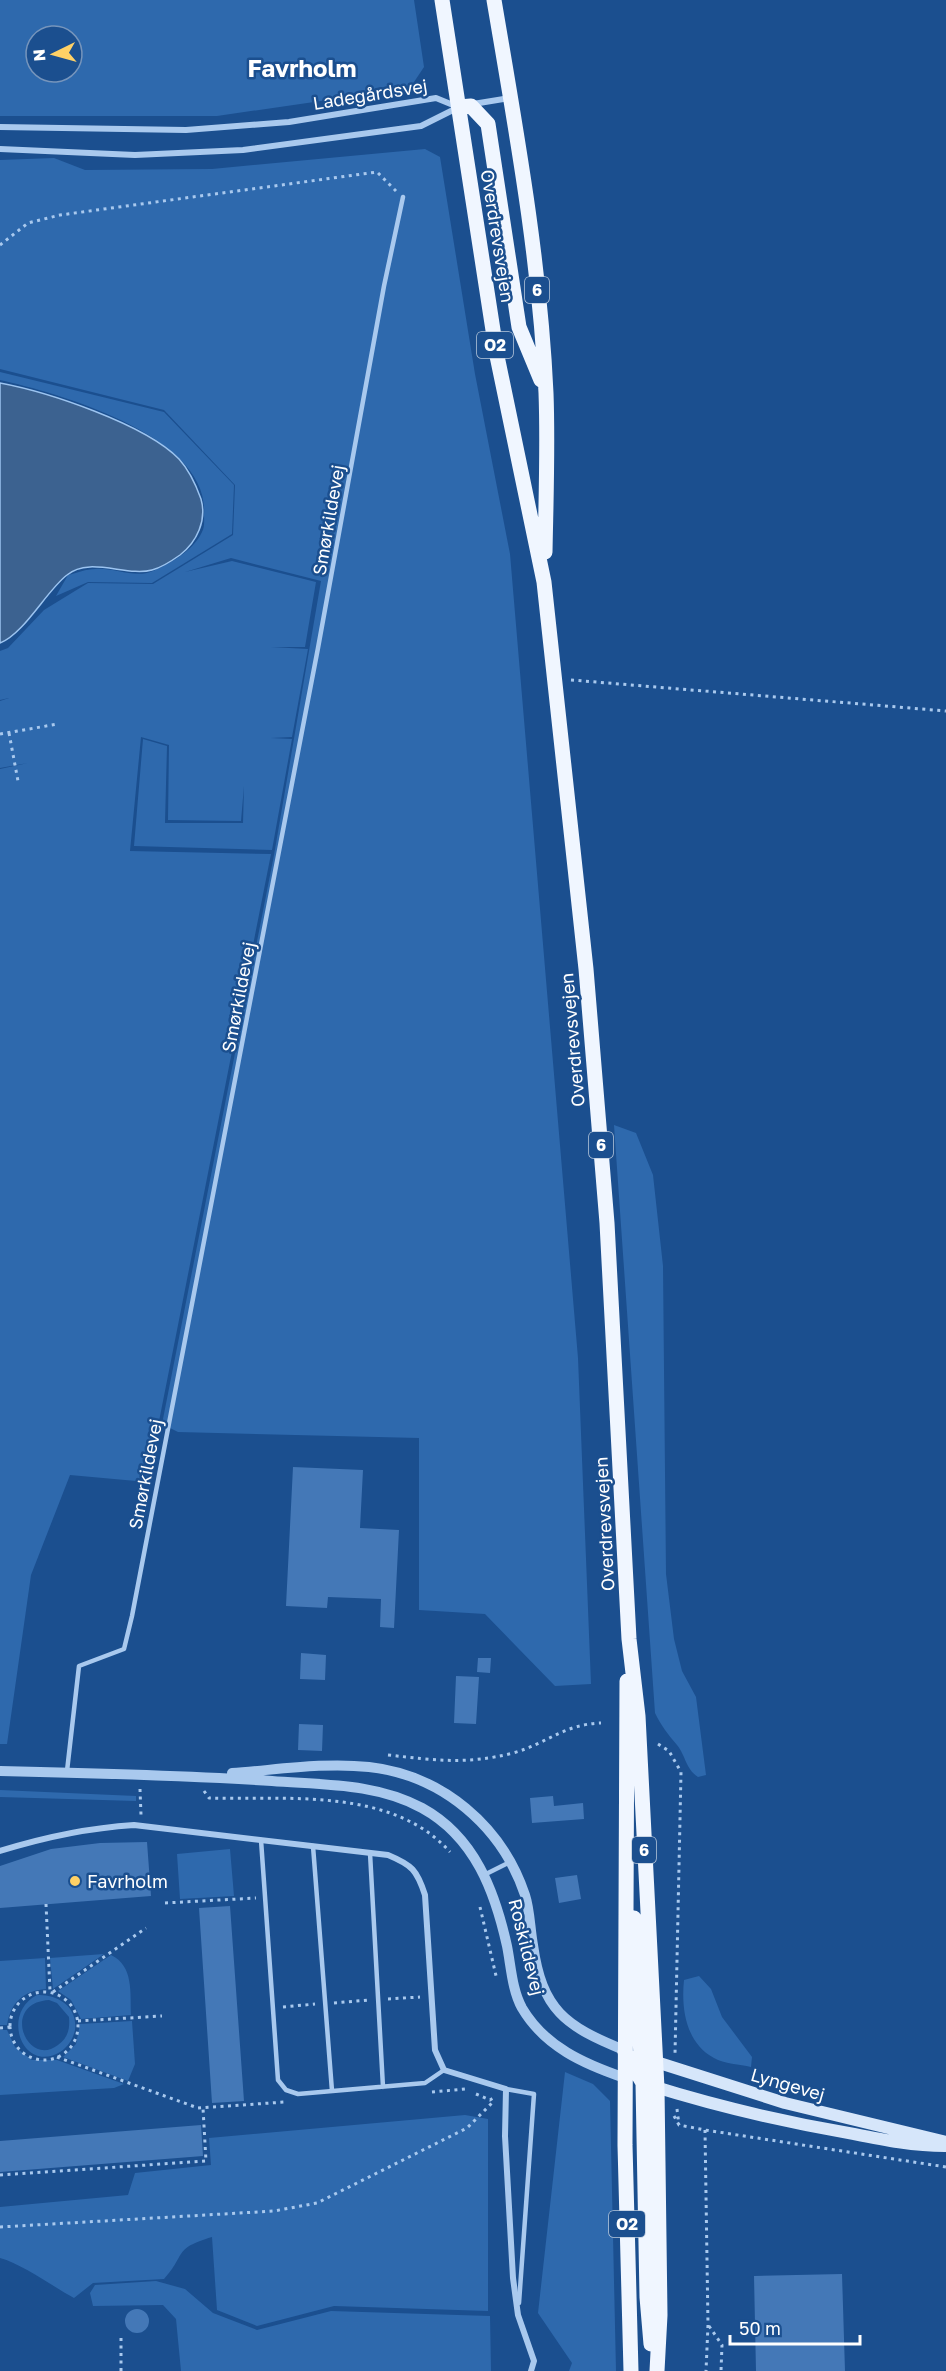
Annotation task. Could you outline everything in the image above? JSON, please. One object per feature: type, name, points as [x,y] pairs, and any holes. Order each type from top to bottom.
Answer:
[{"type":"main road","name":"Overdrevsvejen","points":[[442,0],[497,356],[544,582],[586,969],[607,1223],[629,1639],[638,1716],[649,2059]]},
{"type":"main road","name":"Overdrevsvejen","points":[[494,0],[529,222],[546,392],[544,582]]},
{"type":"main road","points":[[459,107],[471,106],[488,124],[520,331],[546,392]]},
{"type":"main road","name":"Overdrevsvejen","points":[[624,2078],[625,1715],[629,1639]]},
{"type":"main road","points":[[624,1826],[649,2059],[660,2292],[656,2371]]},
{"type":"main road","points":[[624,2050],[650,2086]]},
{"type":"main road","name":"Lyngevej","points":[[624,2050],[674,2070],[831,2115],[946,2144]]},
{"type":"main road","name":"Lyngevej","points":[[624,2078],[676,2094],[798,2125],[921,2146],[946,2144]]},
{"type":"main road","name":"O2","points":[[624,2078],[631,2371]]},
{"type":"street","name":"Ladegårdsvej","points":[[0,128],[186,130],[289,122],[436,98],[459,107]]},
{"type":"street","points":[[459,107],[510,98]]},
{"type":"street","name":"Ladegårdsvej","points":[[0,148],[135,155],[243,150],[421,126],[459,107]]},
{"type":"street","name":"Roskildevej","points":[[193,1776],[368,1767],[409,1775],[452,1796],[481,1820],[510,1862],[526,1896],[537,1974],[555,2010],[575,2026],[624,2050]]},
{"type":"street","name":"Roskildevej","points":[[0,1771],[193,1776],[352,1787],[389,1794],[424,1809],[457,1835],[486,1874],[498,1906],[521,2006],[541,2033],[565,2053],[624,2078]]},
{"type":"street","points":[[0,1851],[44,1837],[93,1827],[141,1826],[388,1855],[408,1863],[419,1876],[425,1895],[435,2050],[444,2070],[506,2089],[513,2278],[518,2314],[534,2361],[531,2371]]},
{"type":"lane","name":"Smørkildevej","points":[[67,1773],[79,1666],[124,1649],[132,1616],[403,197]]},
{"type":"lane","points":[[261,1840],[278,2080],[286,2090],[298,2094],[425,2084],[444,2070]]},
{"type":"lane","points":[[313,1846],[332,2091]]},
{"type":"lane","points":[[370,1853],[383,2087]]},
{"type":"lane","points":[[486,1874],[510,1862]]},
{"type":"lane","points":[[506,2089],[534,2094],[518,2314]]},
{"type":"path","points":[[0,245],[28,223],[60,215],[377,172],[403,197]]},
{"type":"path","points":[[556,679],[946,711]]},
{"type":"path","points":[[0,734],[58,723]]},
{"type":"path","points":[[9,732],[18,781]]},
{"type":"path","points":[[385,1754],[456,1763],[514,1752],[579,1724],[600,1723]]},
{"type":"path","points":[[658,1744],[669,1751],[681,1772],[674,2070]]},
{"type":"path","points":[[139,1775],[141,1826]]},
{"type":"path","points":[[165,1904],[265,1897]]},
{"type":"path","points":[[46,1904],[52,1992]]},
{"type":"path","points":[[52,1992],[65,1999],[74,2009],[78,2021],[73,2043],[57,2057],[46,2060],[25,2054],[12,2037],[13,2012],[21,2000],[34,1993],[52,1992],[146,1928]]},
{"type":"path","points":[[273,2007],[431,1996]]},
{"type":"path","points":[[78,2021],[162,2016]]},
{"type":"path","points":[[0,2028],[11,2027]]},
{"type":"path","points":[[0,2175],[206,2161],[200,2108],[57,2057]]},
{"type":"path","points":[[0,2228],[274,2211],[317,2203],[467,2128],[506,2089]]},
{"type":"path","points":[[676,2094],[679,2125],[946,2168]]},
{"type":"path","points":[[705,2130],[708,2325],[706,2371]]},
{"type":"path","points":[[708,2325],[722,2345],[722,2371]]},
{"type":"path","points":[[121,2334],[121,2371]]},
{"type":"shaded area","points":[[0,0],[414,0],[424,67],[410,88],[217,116],[0,116]]},
{"type":"shaded area","points":[[425,149],[440,157],[475,374],[510,554],[578,1358],[591,1684],[555,1686],[485,1614],[419,1610],[419,1438],[178,1432],[162,1424],[274,855],[321,581],[231,558],[185,572],[232,561],[316,582],[305,647],[271,647],[308,649],[292,737],[271,738],[292,739],[272,850],[134,846],[143,739],[167,746],[165,823],[243,823],[244,786],[241,821],[168,820],[169,745],[141,737],[130,851],[271,854],[147,1482],[70,1475],[31,1575],[7,1744],[0,1744],[0,769],[28,763],[0,768],[0,701],[9,698],[0,700],[0,651],[8,648],[44,610],[88,583],[153,584],[233,535],[235,485],[164,410],[0,369],[0,160],[54,158],[85,170],[212,169]]},
{"type":"shaded area","points":[[0,372],[164,412],[234,485],[232,534],[152,583],[88,582],[56,596],[68,575],[95,569],[146,573],[174,560],[194,545],[204,528],[199,486],[183,462],[157,441],[126,423],[57,395],[0,380]]},
{"type":"shaded area","points":[[0,383],[20,387],[95,411],[164,446],[179,459],[189,473],[201,499],[203,515],[199,530],[191,544],[180,555],[163,566],[142,571],[97,567],[76,570],[59,582],[18,631],[0,643]]},
{"type":"shaded area","points":[[614,1125],[636,1133],[653,1175],[663,1266],[666,1574],[674,1639],[682,1671],[696,1697],[706,1775],[698,1777],[690,1770],[680,1749],[655,1713]]},
{"type":"shaded area","points":[[0,1790],[136,1796],[136,1801],[0,1797]]},
{"type":"shaded area","points":[[230,1849],[234,1896],[180,1899],[177,1854]]},
{"type":"shaded area","points":[[104,1954],[53,1989],[50,1958]]},
{"type":"shaded area","points":[[111,1955],[124,1966],[127,1973],[131,2015],[81,2019],[71,2000],[58,1991]]},
{"type":"shaded area","points":[[45,1958],[46,1989],[31,1992],[19,1999],[7,2025],[0,2025],[0,1961]]},
{"type":"shaded area","points":[[699,1976],[711,1989],[722,2017],[752,2057],[751,2067],[714,2058],[697,2044],[691,2034],[683,2002],[684,1980]]},
{"type":"shaded area","points":[[37,1995],[45,1995],[59,2000],[70,2009],[75,2022],[75,2030],[70,2042],[63,2050],[47,2057],[36,2055],[27,2049],[18,2027],[20,2015],[26,2004]],"holes":[[[49,2000],[57,2003],[69,2017],[69,2029],[66,2036],[58,2045],[47,2050],[37,2049],[23,2033],[22,2022],[25,2012],[34,2004]]]},
{"type":"shaded area","points":[[132,2021],[135,2064],[128,2081],[63,2057],[76,2044],[80,2024]]},
{"type":"shaded area","points":[[0,2030],[7,2030],[15,2047],[32,2060],[57,2060],[124,2084],[114,2088],[0,2095]]},
{"type":"shaded area","points":[[565,2072],[593,2084],[610,2101],[616,2371],[569,2371],[572,2363],[538,2313]]},
{"type":"shaded area","points":[[465,2115],[488,2119],[488,2311],[334,2306],[257,2326],[217,2310],[212,2237],[185,2249],[164,2279],[93,2283],[74,2298],[27,2270],[0,2258],[0,2207],[128,2195],[135,2173],[211,2165],[209,2138]]},
{"type":"shaded area","points":[[156,2281],[185,2289],[213,2313],[257,2330],[331,2311],[490,2316],[491,2371],[181,2371],[176,2319],[163,2305],[93,2306],[90,2293],[95,2285]]},
{"type":"building","points":[[293,1467],[363,1470],[360,1528],[399,1530],[394,1628],[380,1627],[381,1599],[328,1597],[327,1608],[286,1606]]},
{"type":"building","points":[[301,1653],[326,1655],[325,1680],[300,1679]]},
{"type":"building","points":[[478,1658],[491,1658],[490,1673],[477,1672]]},
{"type":"building","points":[[456,1676],[479,1677],[476,1724],[454,1723]]},
{"type":"building","points":[[299,1724],[323,1725],[322,1751],[298,1750]]},
{"type":"building","points":[[553,1796],[554,1806],[583,1803],[584,1819],[532,1823],[530,1798]]},
{"type":"building","name":"Favrholm","points":[[147,1842],[151,1896],[0,1908],[0,1866],[51,1849],[100,1843]]},
{"type":"building","points":[[577,1875],[581,1899],[559,1903],[555,1878]]},
{"type":"building","points":[[230,1906],[244,2101],[212,2103],[199,1908]]},
{"type":"building","points":[[201,2125],[203,2156],[0,2172],[0,2141]]},
{"type":"building","points":[[842,2274],[845,2371],[756,2371],[754,2276]]},
{"type":"building","points":[[137,2309],[146,2312],[149,2321],[146,2330],[137,2333],[128,2330],[125,2321],[128,2312]]},
{"type":"place","name":"Favrholm","points":[[75,1881]]},
{"type":"district","name":"Favrholm","points":[[302,67]]}]
